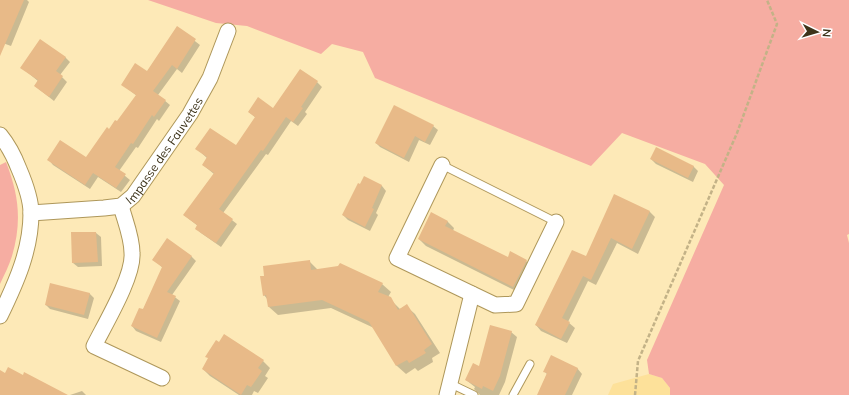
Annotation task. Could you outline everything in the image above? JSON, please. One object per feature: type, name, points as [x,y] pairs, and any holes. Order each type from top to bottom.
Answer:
[{"type":"street","name":"Impasse des Fauvettes","points":[[31,213],[121,206],[133,196],[143,184],[190,114],[210,78],[228,30]]},
{"type":"street","points":[[0,134],[9,146],[26,184],[31,213],[28,239],[20,272],[0,316]]},
{"type":"street","points":[[442,165],[397,258],[495,305],[516,304],[556,222]]},
{"type":"street","points":[[121,206],[133,254],[129,273],[123,288],[94,346],[162,378]]},
{"type":"street","points":[[449,390],[472,294]]},
{"type":"lane","points":[[442,165],[556,222]]},
{"type":"lane","points":[[513,395],[530,364]]},
{"type":"lane","points":[[449,390],[474,395]]},
{"type":"path","points":[[635,395],[638,361],[736,133],[777,24],[766,0]]},
{"type":"shaded area","points":[[148,0],[849,0],[849,234],[847,235],[849,243],[849,395],[670,395],[670,388],[662,378],[649,374],[647,360],[724,185],[705,164],[622,133],[591,166],[375,78],[363,52],[332,44],[321,54],[247,26],[216,23]]},
{"type":"shaded area","points":[[6,162],[14,186],[18,209],[18,220],[12,256],[0,284],[0,165]]},
{"type":"shaded area","points":[[649,374],[662,378],[670,388],[670,395],[608,395],[613,384]]},
{"type":"building","points":[[0,0],[24,0],[0,56]]},
{"type":"building","points":[[177,26],[196,39],[177,69],[172,65],[153,91],[166,100],[154,117],[152,115],[133,144],[131,143],[115,167],[126,174],[116,188],[93,173],[85,185],[47,160],[60,140],[86,157],[107,127],[109,129],[115,120],[117,121],[136,95],[121,85],[135,63],[147,71]]},
{"type":"building","points":[[40,39],[66,57],[56,71],[63,76],[49,97],[34,86],[38,80],[20,68]]},
{"type":"building","points":[[300,69],[318,81],[301,107],[303,108],[293,122],[286,117],[263,151],[261,150],[219,209],[233,219],[216,243],[195,229],[197,225],[183,215],[214,173],[202,165],[207,157],[195,149],[210,128],[236,145],[255,117],[248,112],[258,97],[273,108]]},
{"type":"building","points":[[394,105],[434,125],[425,142],[415,136],[404,158],[375,143]]},
{"type":"building","points":[[656,147],[694,166],[688,178],[650,159]]},
{"type":"building","points":[[364,176],[382,185],[372,208],[374,209],[365,227],[342,215],[358,183],[360,184]]},
{"type":"building","points":[[614,194],[650,211],[632,249],[611,238],[591,280],[583,276],[562,318],[570,322],[561,339],[535,325],[572,250],[586,256]]},
{"type":"building","points":[[431,212],[448,221],[445,226],[508,257],[510,251],[527,260],[513,287],[418,239]]},
{"type":"building","points":[[71,232],[96,232],[98,262],[72,263]]},
{"type":"building","points":[[167,238],[192,256],[167,292],[176,296],[157,338],[131,326],[139,308],[143,309],[162,267],[152,260]]},
{"type":"building","points":[[310,260],[311,270],[338,266],[340,263],[383,283],[378,292],[391,297],[398,310],[407,304],[432,344],[424,350],[426,353],[409,363],[407,360],[396,366],[369,322],[322,300],[268,307],[266,295],[263,296],[260,276],[264,276],[263,266]]},
{"type":"building","points":[[50,283],[90,293],[84,315],[45,305]]},
{"type":"building","points":[[490,325],[512,331],[500,376],[493,391],[483,386],[482,389],[465,380],[473,363],[479,366]]},
{"type":"building","points":[[224,334],[264,360],[258,368],[262,371],[251,387],[247,385],[241,395],[202,369],[208,358],[205,357],[216,340],[219,342]]},
{"type":"building","points":[[551,355],[578,368],[565,395],[537,395],[547,373],[543,372]]},
{"type":"building","points":[[8,367],[23,375],[24,372],[68,395],[0,395],[0,370],[5,373]]}]
